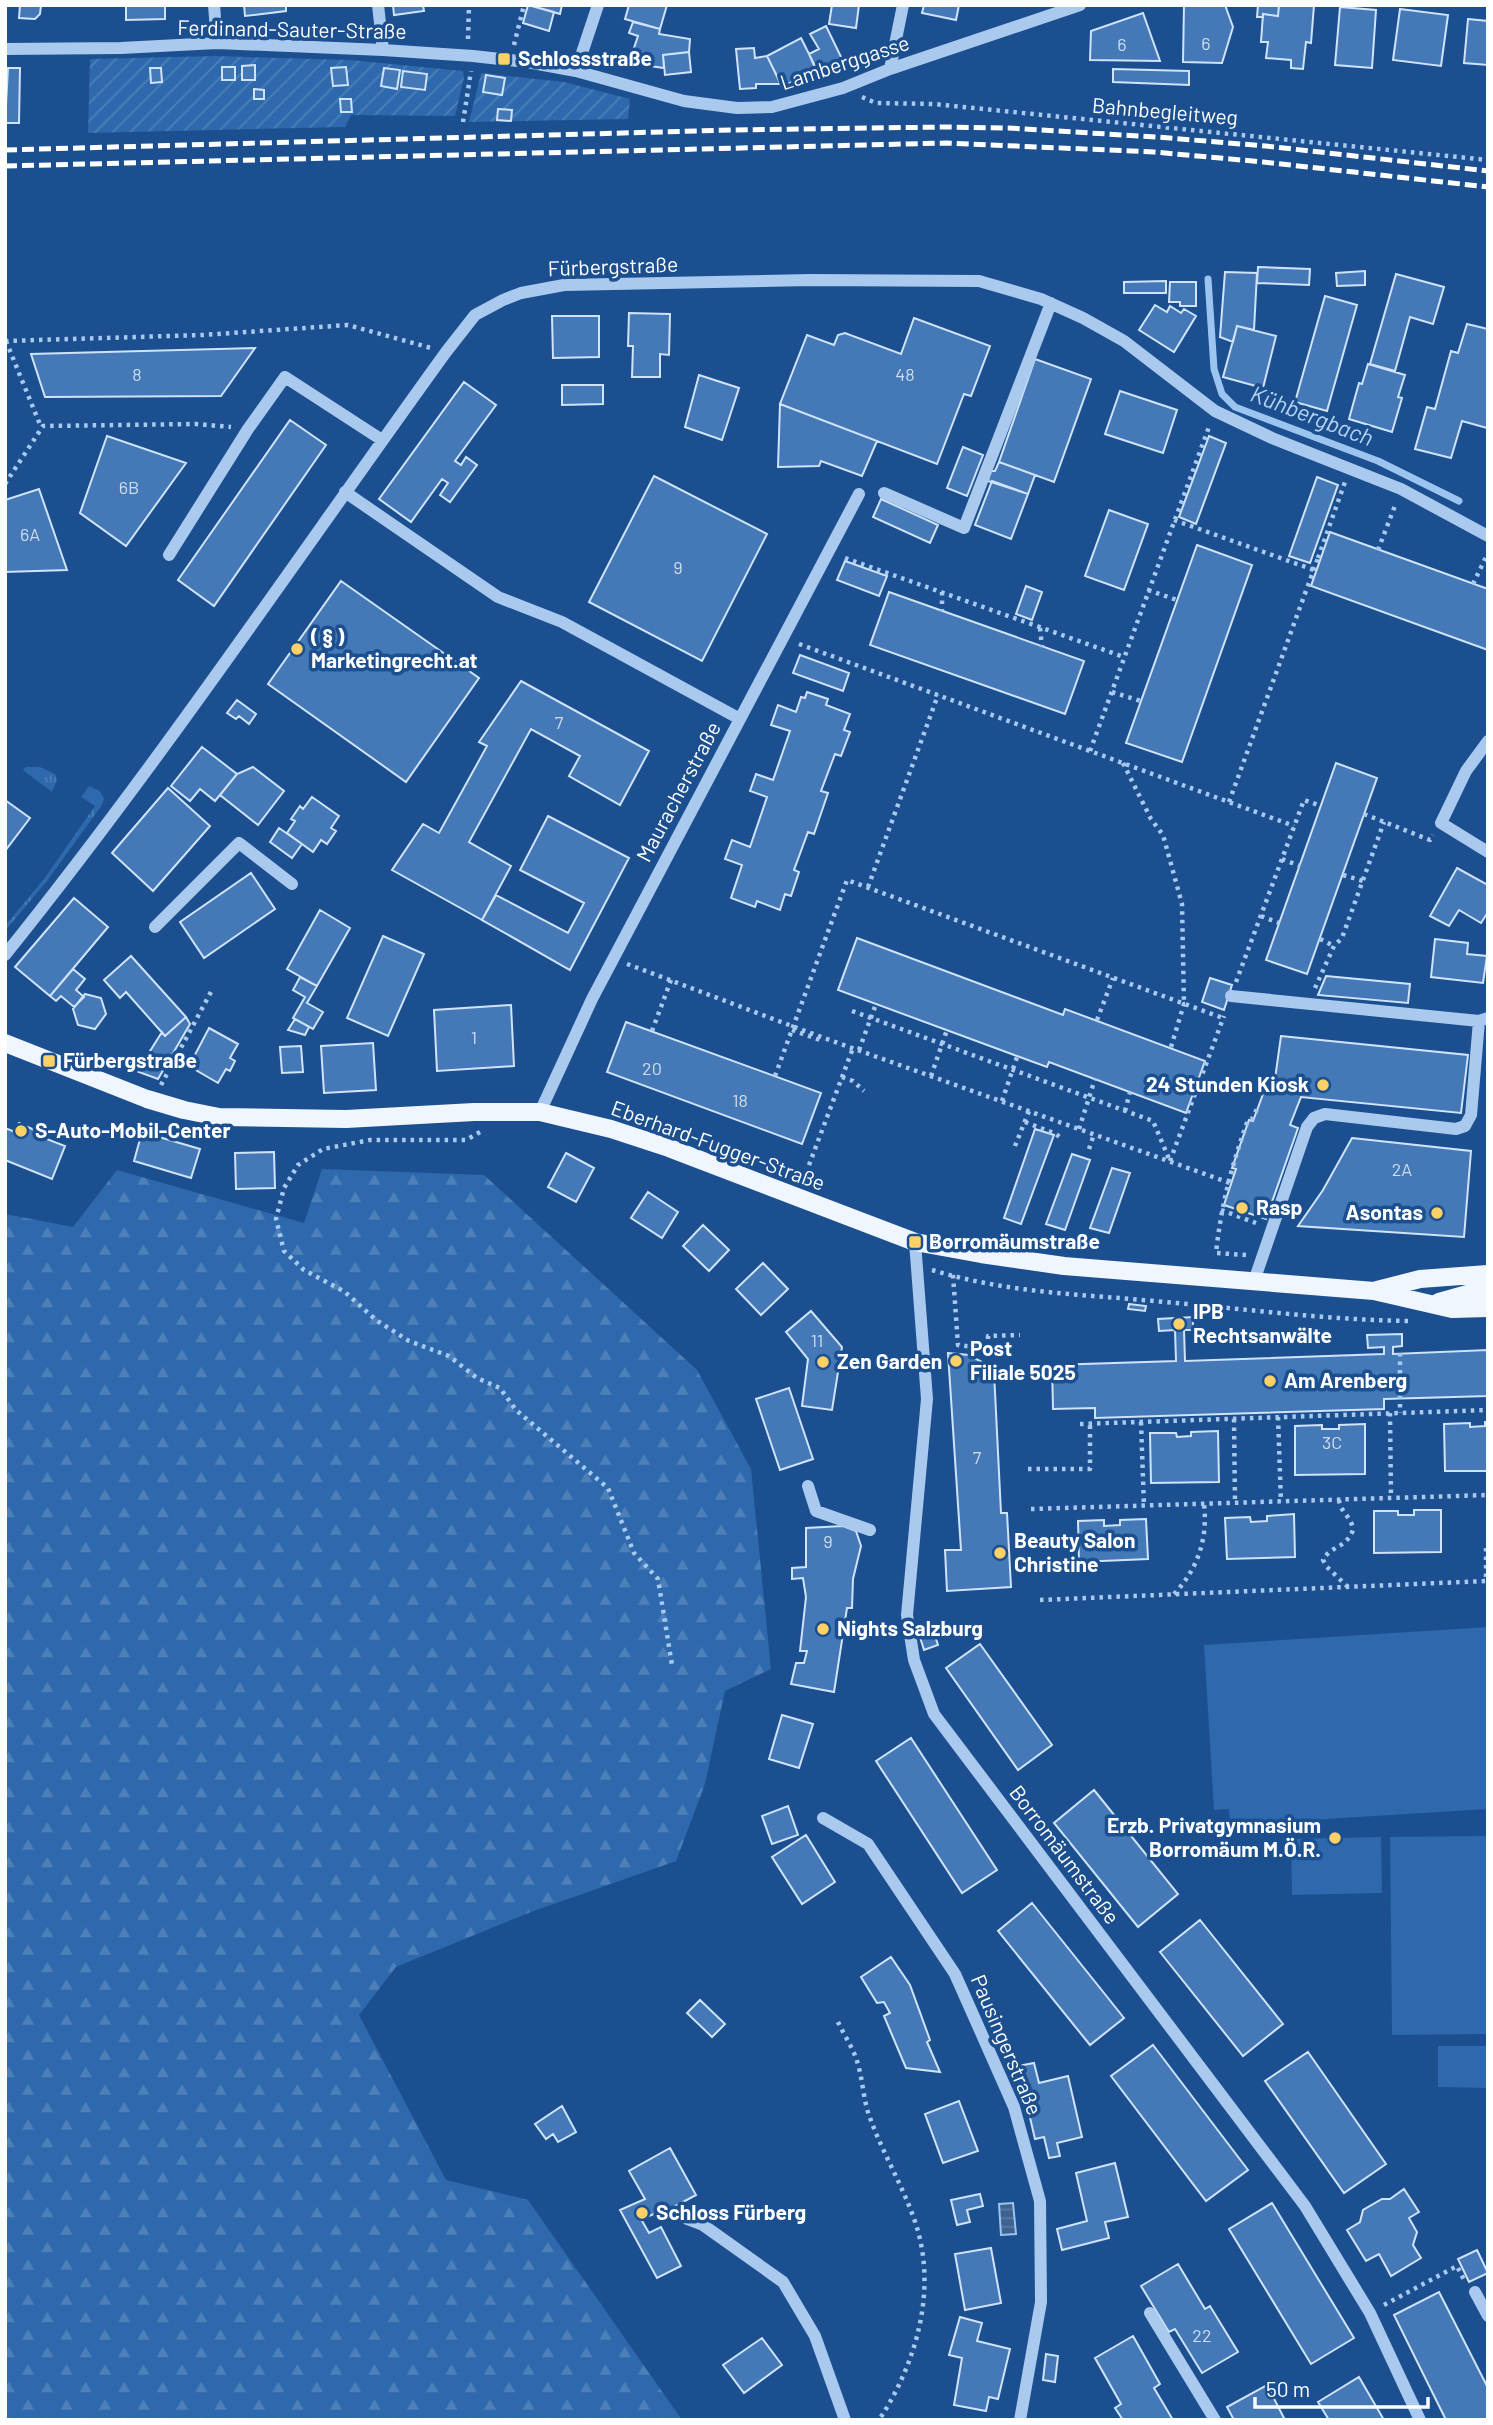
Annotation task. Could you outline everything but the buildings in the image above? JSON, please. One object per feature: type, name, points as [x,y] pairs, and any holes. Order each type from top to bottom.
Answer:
[{"type":"main road","name":"Eberhard-Fugger-Straße","points":[[5,1043],[147,1099],[219,1117],[346,1119],[540,1112],[622,1133],[915,1242],[1064,1266],[1374,1291],[1452,1308],[1488,1308]]},
{"type":"main road","name":"Eberhard-Fugger-Straße","points":[[1374,1291],[1420,1279],[1488,1274]]},
{"type":"main road","points":[[1436,1303],[1471,1293],[1488,1292]]},
{"type":"street","points":[[214,5],[217,43]]},
{"type":"street","points":[[378,5],[383,50]]},
{"type":"street","points":[[576,71],[598,5]]},
{"type":"street","points":[[890,69],[903,5]]},
{"type":"street","name":"Lamberggasse","points":[[576,71],[684,101],[737,108],[772,107],[843,88],[890,69],[1080,5]]},
{"type":"street","name":"Ferdinand-Sauter-Straße","points":[[5,49],[121,48],[217,43],[470,51],[576,71]]},
{"type":"street","name":"Fürbergstraße","points":[[5,955],[95,840],[446,352],[475,315],[522,293],[564,285],[811,279],[979,281],[1051,303],[1124,341],[1214,411],[1272,438],[1401,489],[1488,536]]},
{"type":"street","points":[[884,493],[964,528],[1051,303]]},
{"type":"street","points":[[169,555],[248,429],[285,377],[382,440]]},
{"type":"street","points":[[345,492],[498,597],[562,622],[740,719]]},
{"type":"street","name":"Mauracherstraße","points":[[540,1112],[592,999],[859,494]]},
{"type":"street","points":[[1488,741],[1466,771],[1441,823],[1488,852]]},
{"type":"street","points":[[155,927],[239,843],[292,884]]},
{"type":"street","points":[[1231,996],[1483,1020],[1471,1115],[1465,1126],[1456,1129],[1325,1114],[1314,1118],[1307,1127],[1254,1282]]},
{"type":"street","name":"Borromäumstraße","points":[[915,1242],[927,1399],[907,1615],[914,1660],[934,1714],[1305,2206],[1370,2313],[1420,2420]]},
{"type":"street","points":[[808,1486],[816,1511],[870,1530]]},
{"type":"street","name":"Pausingerstraße","points":[[822,1818],[868,1844],[955,1974],[1014,2107],[1040,2201],[1041,2302],[1020,2420]]},
{"type":"street","points":[[687,2219],[703,2225],[783,2282],[814,2336],[845,2420]]},
{"type":"street","points":[[1475,2292],[1488,2315]]},
{"type":"street","points":[[1150,2312],[1215,2420]]},
{"type":"path","points":[[463,122],[470,51],[469,5]]},
{"type":"path","points":[[510,60],[524,5]]},
{"type":"path","name":"Bahnbegleitweg","points":[[843,88],[876,103],[934,104],[1488,160]]},
{"type":"path","points":[[41,428],[6,341],[203,335],[348,325],[446,352]]},
{"type":"path","points":[[1090,751],[1214,411]]},
{"type":"path","points":[[5,484],[43,426],[196,424],[248,429]]},
{"type":"path","points":[[1229,802],[1320,558],[1349,468]]},
{"type":"path","points":[[1378,550],[1401,489]]},
{"type":"path","points":[[1174,520],[1314,570]]},
{"type":"path","points":[[828,552],[1124,657]]},
{"type":"path","points":[[1473,584],[1488,553]]},
{"type":"path","points":[[1149,590],[1177,600]]},
{"type":"path","points":[[942,592],[942,611]]},
{"type":"path","points":[[1040,628],[1042,647]]},
{"type":"path","points":[[782,638],[1294,826]]},
{"type":"path","points":[[1112,692],[1141,701]]},
{"type":"path","points":[[867,887],[938,695]]},
{"type":"path","points":[[1123,763],[1151,819],[1163,835],[1182,904],[1184,1004],[1171,1047]]},
{"type":"path","points":[[1170,1161],[1304,800],[1321,806]]},
{"type":"path","points":[[1364,814],[1430,840],[1441,823]]},
{"type":"path","points":[[1307,1005],[1334,946],[1342,938],[1384,822]]},
{"type":"path","points":[[1282,859],[1300,866]]},
{"type":"path","points":[[1343,875],[1363,881]]},
{"type":"path","points":[[775,1076],[847,880],[1224,1017]]},
{"type":"path","points":[[1261,916],[1279,923]]},
{"type":"path","points":[[1320,939],[1334,946]]},
{"type":"path","points":[[613,959],[793,1028],[1230,1183]]},
{"type":"path","points":[[1097,1020],[1113,978]]},
{"type":"path","points":[[652,1031],[671,980]]},
{"type":"path","points":[[163,1081],[212,990]]},
{"type":"path","points":[[797,1198],[842,1077],[876,1004]]},
{"type":"path","points":[[852,1011],[1153,1121],[1170,1161]]},
{"type":"path","points":[[931,1076],[947,1030]]},
{"type":"path","points":[[1002,1101],[1017,1056]]},
{"type":"path","points":[[842,1077],[853,1081],[864,1091]]},
{"type":"path","points":[[1079,1129],[1095,1079]]},
{"type":"path","points":[[1125,1111],[1130,1092]]},
{"type":"path","points":[[1216,1253],[1221,1210],[1230,1183],[1230,1170],[1248,1120],[1252,1119],[1259,1105]]},
{"type":"path","points":[[1015,1146],[1029,1111]]},
{"type":"path","points":[[495,1112],[482,1131],[466,1140],[370,1140],[323,1149],[298,1165],[284,1188],[276,1219],[284,1251],[304,1270],[345,1292],[376,1320],[409,1341],[449,1356],[477,1378],[500,1388],[516,1410],[607,1488],[634,1553],[658,1579],[672,1665]]},
{"type":"path","points":[[1025,1122],[1056,1134],[1063,1140]]},
{"type":"path","points":[[1089,1149],[1094,1134]]},
{"type":"path","points":[[1221,1210],[1266,1226]]},
{"type":"path","points":[[916,1262],[933,1270],[1027,1291],[1325,1317],[1423,1321]]},
{"type":"path","points":[[953,1275],[958,1345],[988,1349],[988,1335],[1020,1335]]},
{"type":"path","points":[[1400,1353],[1400,1413]]},
{"type":"path","points":[[1080,1424],[1488,1410]]},
{"type":"path","points":[[1390,1413],[1391,1498]]},
{"type":"path","points":[[1278,1417],[1281,1502]]},
{"type":"path","points":[[1234,1419],[1235,1503]]},
{"type":"path","points":[[1141,1422],[1144,1506]]},
{"type":"path","points":[[1028,1469],[1090,1469],[1090,1423]]},
{"type":"path","points":[[1031,1509],[1488,1495]]},
{"type":"path","points":[[1339,1500],[1339,1507],[1350,1518],[1353,1530],[1347,1542],[1331,1550],[1323,1560],[1350,1588]]},
{"type":"path","points":[[1173,1595],[1187,1578],[1199,1555],[1206,1524],[1204,1504]]},
{"type":"path","points":[[1040,1600],[1487,1581],[1488,1545]]},
{"type":"path","points":[[838,2022],[857,2059],[868,2116],[914,2217],[923,2251],[924,2300],[918,2339],[892,2401],[879,2420]]},
{"type":"path","points":[[1370,2313],[1457,2266]]},
{"type":"green space","points":[[216,56],[350,60],[463,71],[464,78],[455,116],[351,115],[345,127],[88,133],[90,59]]},
{"type":"green space","points":[[481,73],[564,82],[630,99],[628,119],[469,122]]},
{"type":"green space","points":[[26,767],[40,767],[55,774],[57,780],[52,792],[23,770]]},
{"type":"green space","points":[[89,786],[100,791],[104,799],[102,805],[47,881],[5,931],[5,926],[44,879],[95,806],[81,797]]},
{"type":"green space","points":[[322,1169],[484,1175],[697,1370],[751,1469],[771,1669],[725,1691],[705,1784],[676,1861],[531,1912],[396,1967],[359,2015],[446,2180],[528,2200],[682,2420],[5,2420],[5,1214],[73,1227],[117,1170],[304,1223]]},
{"type":"green space","points":[[1488,1627],[1488,1809],[1230,1825],[1229,1809],[1214,1810],[1204,1645]]},
{"type":"green space","points":[[1488,1836],[1488,2034],[1392,2035],[1390,1837]]},
{"type":"green space","points":[[1381,1837],[1382,1893],[1292,1895],[1291,1839]]},
{"type":"green space","points":[[1438,2046],[1488,2046],[1488,2088],[1438,2087]]},
{"type":"shaded area","points":[[1013,2203],[1016,2234],[1001,2235],[999,2204]]},
{"type":"waterway","name":"Kühbergbach","points":[[1208,279],[1214,369],[1222,394],[1235,407],[1378,461],[1459,501]]},
{"type":"railway","points":[[5,150],[732,130],[945,127],[1156,137],[1266,146],[1488,171]]},
{"type":"railway","points":[[5,166],[946,143],[1154,152],[1488,187]]},
{"type":"place","name":"Schlossstraße","points":[[504,59]]},
{"type":"place","name":"( § ) Marketingrecht.at","points":[[297,649]]},
{"type":"place","name":"Fürbergstraße","points":[[49,1061]]},
{"type":"place","name":"24 Stunden Kiosk","points":[[1323,1085]]},
{"type":"place","name":"S-Auto-Mobil-Center","points":[[21,1131]]},
{"type":"place","name":"Rasp","points":[[1242,1208]]},
{"type":"place","name":"Asontas","points":[[1437,1213]]},
{"type":"place","name":"Borromäumstraße","points":[[915,1242]]},
{"type":"place","name":"IPB Rechtsanwälte","points":[[1179,1324]]},
{"type":"place","name":"Post Filiale 5025","points":[[956,1361]]},
{"type":"place","name":"Zen Garden","points":[[823,1362]]},
{"type":"place","name":"Am Arenberg","points":[[1270,1381]]},
{"type":"place","name":"Beauty Salon Christine","points":[[1000,1553]]},
{"type":"place","name":"Nights Salzburg","points":[[823,1629]]},
{"type":"place","name":"Erzb. Privatgymnasium Borromäum M.Ö.R.","points":[[1335,1838]]},
{"type":"place","name":"Schloss Fürberg","points":[[642,2213]]}]
